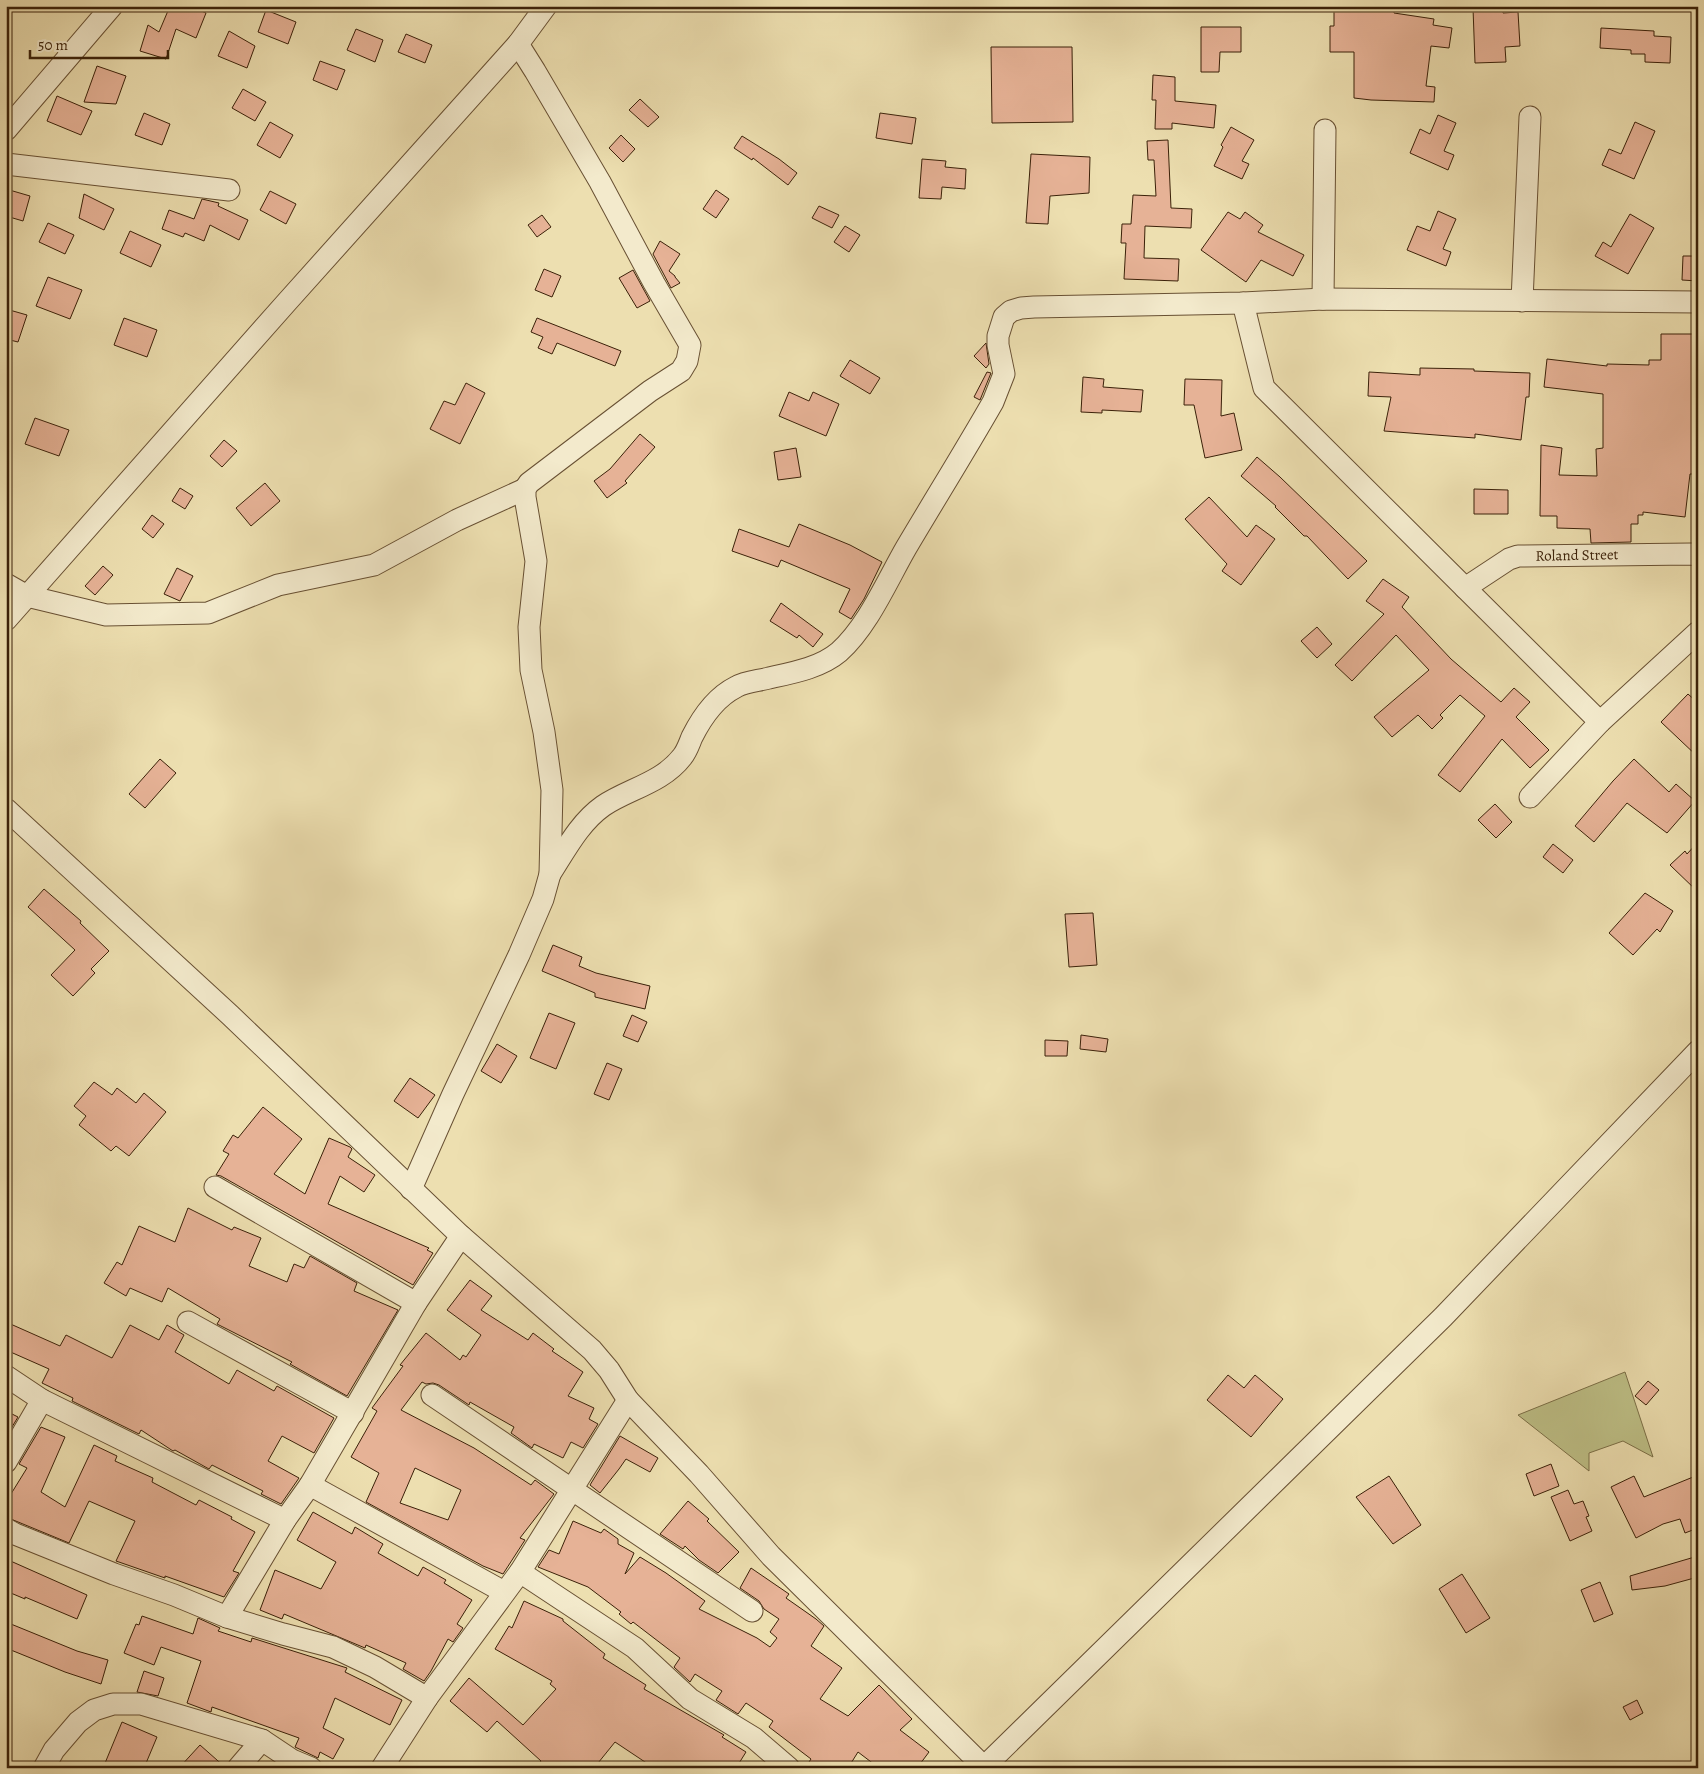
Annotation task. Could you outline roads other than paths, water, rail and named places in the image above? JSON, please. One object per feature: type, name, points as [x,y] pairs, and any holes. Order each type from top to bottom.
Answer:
[{"type":"street","points":[[6,130],[112,6]]},
{"type":"street","points":[[6,620],[279,310],[518,44],[546,6]]},
{"type":"street","points":[[6,584],[27,596],[106,615],[208,613],[278,585],[374,565],[457,520],[525,489],[529,483],[552,464],[650,391],[681,371],[687,361],[690,345],[654,283],[600,182],[536,71],[518,44]]},
{"type":"street","points":[[1522,301],[1530,117]]},
{"type":"street","points":[[1323,299],[1324,130]]},
{"type":"street","points":[[6,164],[229,190]]},
{"type":"street","points":[[550,874],[580,829],[593,814],[610,801],[652,781],[678,762],[685,754],[704,715],[727,692],[742,684],[814,666],[831,658],[845,646],[870,612],[994,402],[1004,374],[998,336],[1004,317],[1011,311],[1034,307],[1242,303],[1323,299],[1698,302]]},
{"type":"street","points":[[1242,303],[1264,388],[1600,722]]},
{"type":"street","points":[[412,1188],[453,1094],[519,955],[543,899],[550,874],[552,790],[544,732],[531,670],[529,627],[536,561],[525,489]]},
{"type":"street","name":"Roland Street","points":[[1465,588],[1509,559],[1518,556],[1698,555]]},
{"type":"street","points":[[1530,797],[1600,722],[1698,632]]},
{"type":"street","points":[[6,810],[230,1015],[461,1236],[592,1350],[609,1370],[628,1400],[699,1474],[771,1556],[984,1767],[1443,1317],[1698,1051]]},
{"type":"street","points":[[216,1187],[416,1303]]},
{"type":"street","points":[[228,1618],[285,1520],[310,1485],[353,1413],[416,1303],[461,1236]]},
{"type":"street","points":[[188,1322],[353,1413]]},
{"type":"street","points":[[6,1376],[42,1400],[285,1520]]},
{"type":"street","points":[[432,1395],[573,1488],[752,1611]]},
{"type":"street","points":[[6,1462],[42,1400]]},
{"type":"street","points":[[382,1768],[427,1698],[520,1572],[628,1400]]},
{"type":"street","points":[[310,1485],[504,1592]]},
{"type":"street","points":[[6,1529],[114,1574],[174,1595],[228,1618],[333,1647],[375,1668],[427,1698]]},
{"type":"street","points":[[520,1572],[635,1648],[690,1699],[754,1738],[789,1768]]},
{"type":"street","points":[[44,1768],[54,1750],[78,1722],[94,1710],[113,1704],[141,1704],[262,1740],[292,1760],[311,1768]]},
{"type":"street","points":[[238,1768],[262,1740]]}]
